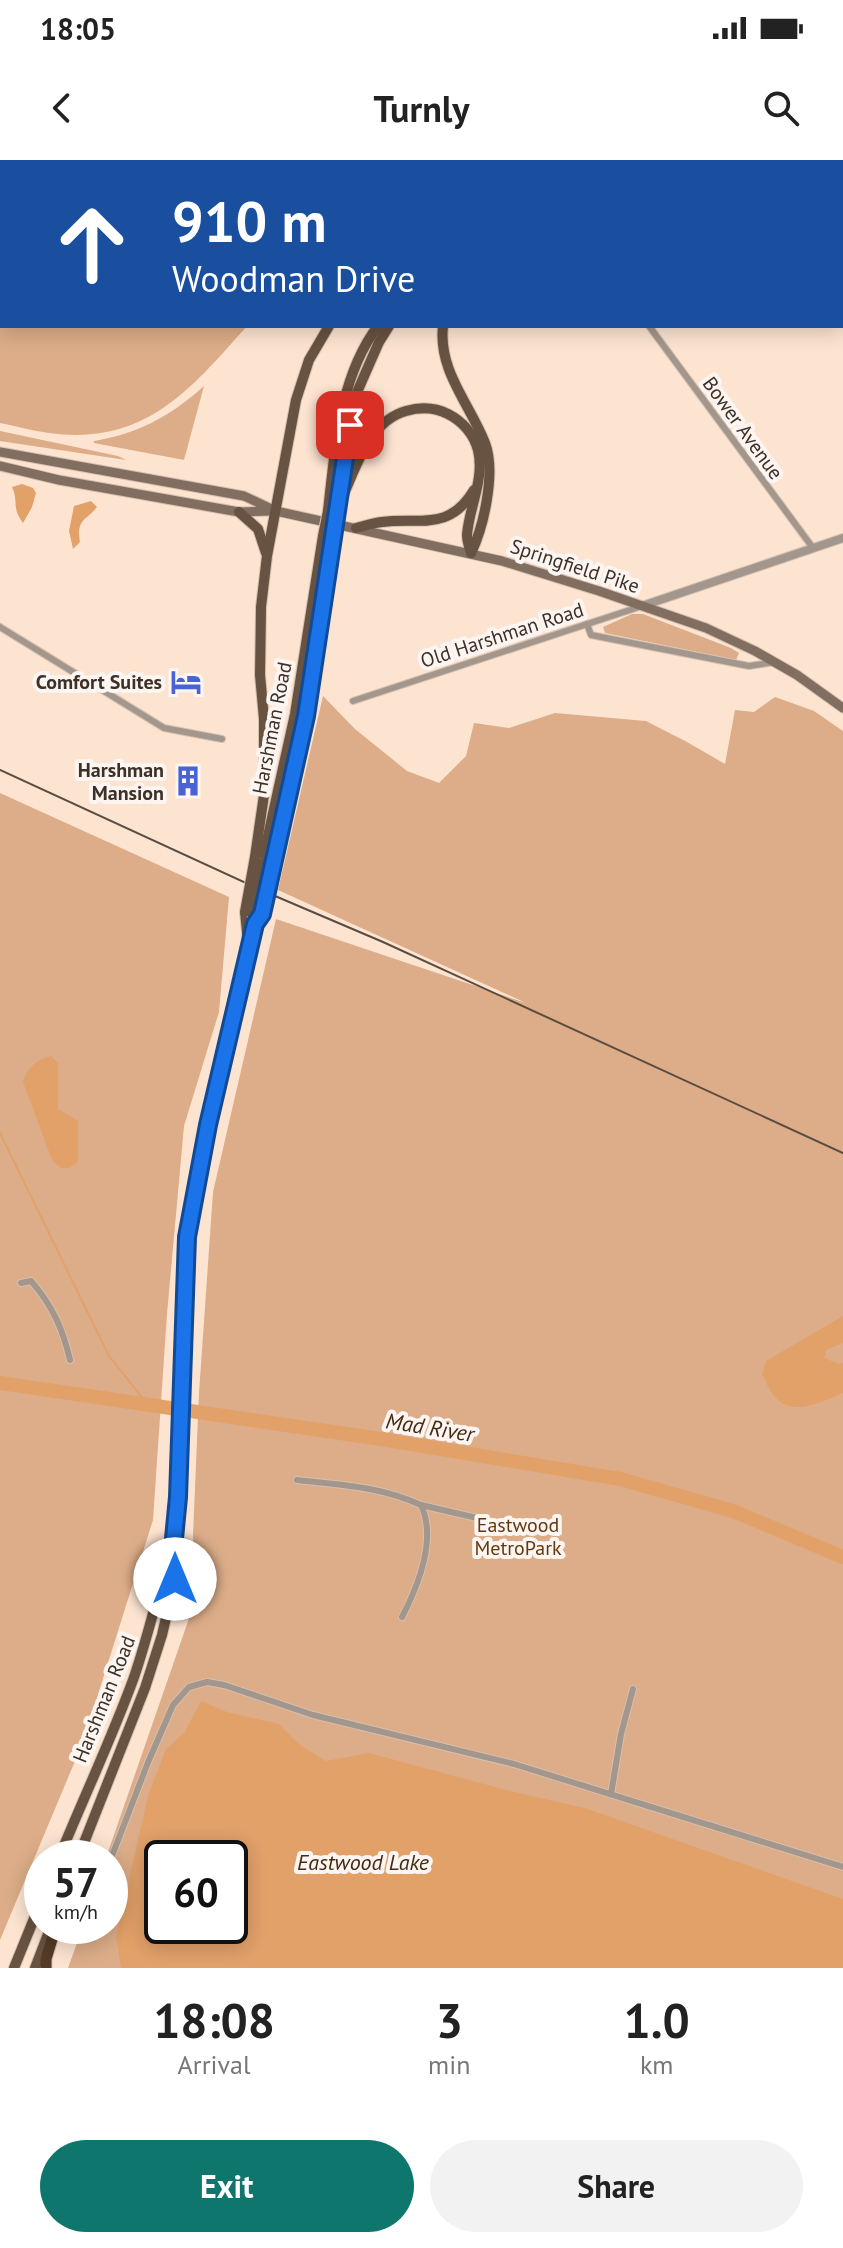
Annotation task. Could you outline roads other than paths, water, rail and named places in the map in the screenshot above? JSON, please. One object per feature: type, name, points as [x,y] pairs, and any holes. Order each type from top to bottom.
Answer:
[{"type":"highway","points":[[46,1968],[50,1944]]},
{"type":"main road","points":[[249,951],[245,912],[263,862],[264,719],[260,661],[261,607],[267,556],[296,400],[309,360],[328,328]]},
{"type":"main road","points":[[335,509],[340,425],[349,386],[358,361],[377,328]]},
{"type":"main road","points":[[335,509],[354,399],[388,328]]},
{"type":"main road","points":[[443,328],[443,347],[451,376],[484,440],[489,460],[488,487],[478,539],[471,553]]},
{"type":"main road","points":[[335,509],[363,451],[390,418],[414,408],[440,410],[461,422],[478,451],[479,477],[467,537],[471,553]]},
{"type":"main road","name":"Springfield Pike","points":[[0,452],[244,496],[276,511],[471,553],[530,569],[706,628],[775,662],[843,708]]},
{"type":"main road","name":"Springfield Pike","points":[[0,466],[59,480],[239,512],[276,511]]},
{"type":"main road","points":[[356,528],[383,521],[420,522],[449,515],[466,502],[479,477]]},
{"type":"main road","name":"Harshman Road","points":[[85,1840],[145,1688],[175,1579],[173,1549],[185,1263],[193,1205],[220,1071],[255,924],[262,914],[263,862],[306,716],[328,537],[335,509]]},
{"type":"main road","points":[[239,512],[258,529],[267,556]]},
{"type":"main road","name":"Harshman Road","points":[[67,1840],[132,1683],[173,1549]]},
{"type":"main road","points":[[14,1968],[24,1943]]},
{"type":"main road","points":[[35,1968],[46,1944]]},
{"type":"street","name":"Bower Avenue","points":[[650,328],[813,548]]},
{"type":"street","name":"Old Harshman Road","points":[[353,701],[843,538]]},
{"type":"street","points":[[587,624],[591,635],[722,662],[749,666],[775,662]]},
{"type":"street","points":[[0,627],[164,728],[222,739]]},
{"type":"street","points":[[21,1283],[31,1281],[53,1310],[63,1331],[70,1360]]},
{"type":"street","points":[[297,1480],[376,1489],[421,1505],[507,1525]]},
{"type":"street","points":[[402,1617],[416,1586],[424,1554],[427,1532],[421,1505]]},
{"type":"street","points":[[118,1840],[173,1705],[189,1687],[201,1682],[224,1685],[313,1715],[514,1764],[843,1867]]},
{"type":"street","points":[[611,1794],[621,1734],[633,1689]]},
{"type":"water","points":[[22,484],[33,488],[36,493],[23,523],[17,513],[12,487]]},
{"type":"water","points":[[91,501],[97,507],[83,521],[79,529],[80,542],[73,549],[69,531],[74,506]]},
{"type":"water","points":[[51,1056],[58,1063],[58,1109],[78,1121],[78,1162],[69,1168],[61,1168],[52,1160],[23,1082],[33,1065]]},
{"type":"water","points":[[843,1316],[843,1343],[826,1350],[824,1358],[843,1363],[843,1393],[808,1406],[782,1403],[773,1395],[762,1374],[766,1361]]},
{"type":"water","name":"Eastwood Lake","points":[[201,1701],[227,1712],[279,1724],[300,1745],[326,1761],[369,1753],[585,1808],[843,1899],[843,1968],[121,1968],[117,1944],[128,1944],[128,1884],[148,1796],[166,1749],[184,1733]]},
{"type":"waterway","points":[[0,1133],[109,1356],[148,1405]]},
{"type":"waterway","name":"Mad River","points":[[0,1383],[381,1439],[620,1479],[733,1511],[843,1557]]},
{"type":"railway","points":[[0,770],[843,1153]]},
{"type":"place","name":"Comfort Suites","points":[[186,682]]},
{"type":"place","name":"Harshman Mansion","points":[[188,781]]},
{"type":"park label","name":"Eastwood MetroPark","points":[[518,1536]]}]
